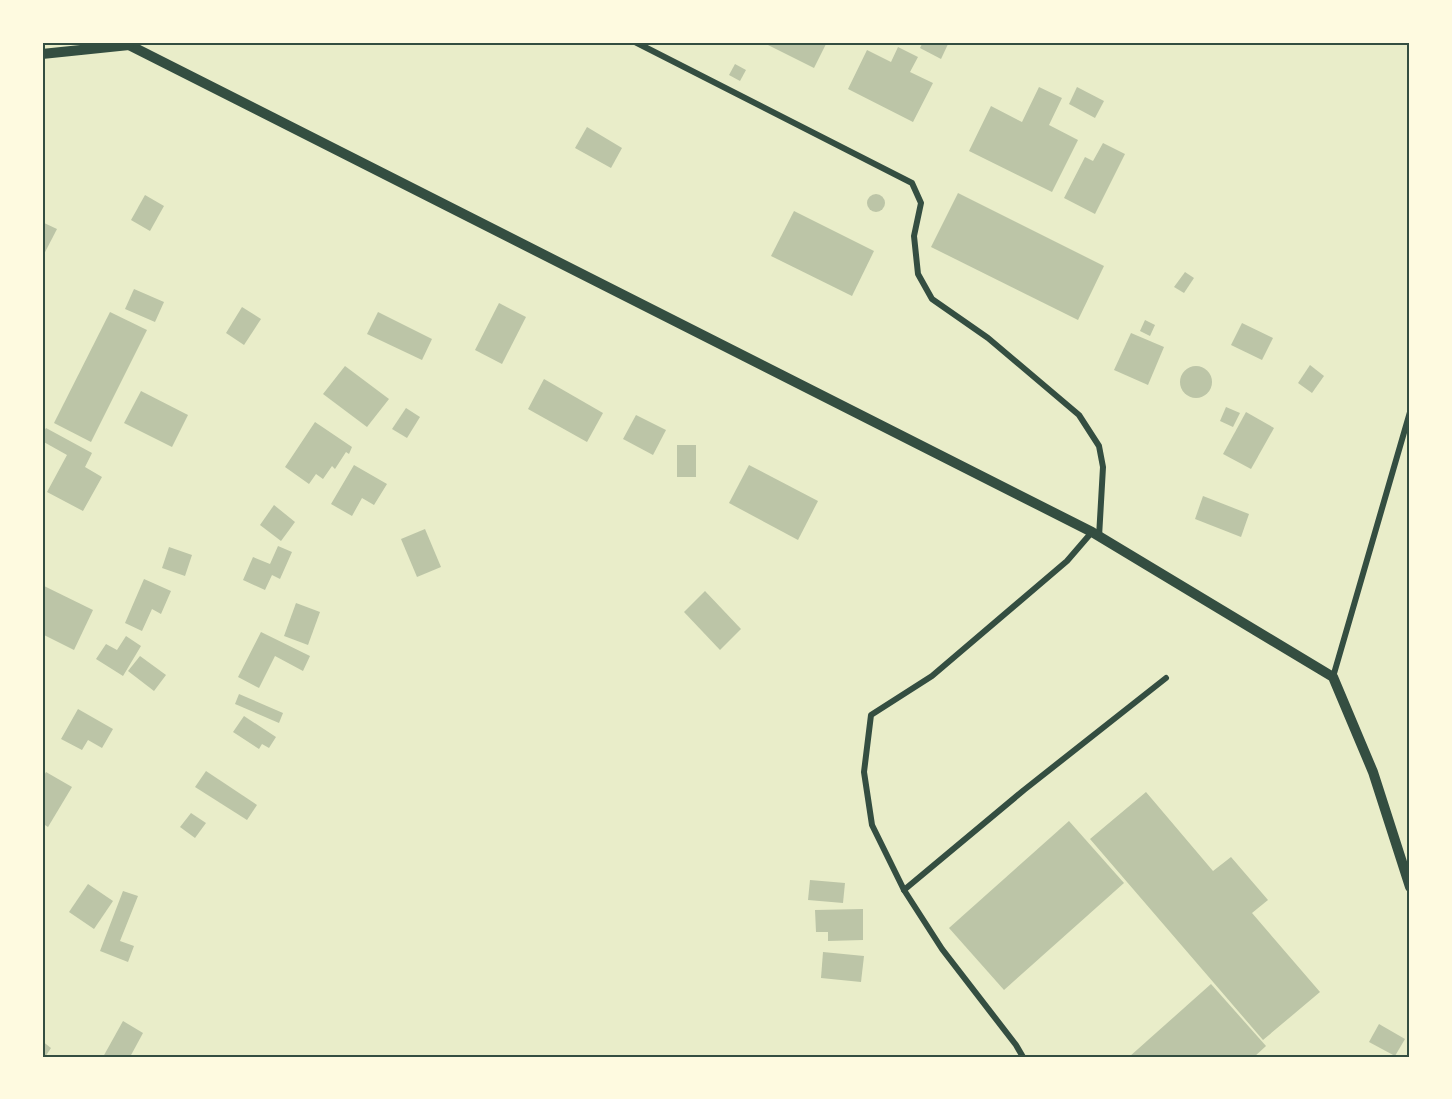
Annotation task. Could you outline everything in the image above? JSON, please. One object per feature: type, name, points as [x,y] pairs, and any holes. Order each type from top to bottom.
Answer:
[{"type":"street","points":[[635,42],[912,183],[921,203],[914,236],[918,274],[932,299],[988,338],[1079,415],[1099,446],[1103,467],[1095,534],[1067,561],[933,676],[871,715],[864,772],[873,825],[904,890],[942,949],[1023,1057]]},
{"type":"street","points":[[42,54],[128,44],[1095,534],[1333,677],[1373,772],[1410,887]]},
{"type":"street","points":[[1333,677],[1410,412]]},
{"type":"street","points":[[904,890],[1024,790],[1166,678]]},
{"type":"building","points":[[762,42],[827,42],[814,68]]},
{"type":"building","points":[[923,42],[949,42],[941,59],[920,48]]},
{"type":"building","points":[[898,47],[918,57],[910,72],[933,83],[913,122],[848,89],[867,50],[891,62]]},
{"type":"building","points":[[735,64],[746,70],[740,81],[729,75]]},
{"type":"building","points":[[1039,87],[1062,98],[1049,125],[1078,140],[1052,192],[969,151],[991,106],[1022,122]]},
{"type":"building","points":[[1077,87],[1104,101],[1095,118],[1069,104]]},
{"type":"building","points":[[587,127],[622,148],[611,168],[575,148]]},
{"type":"building","points":[[1103,143],[1125,154],[1095,214],[1064,198],[1085,157],[1093,161]]},
{"type":"building","points":[[958,193],[1104,266],[1078,320],[931,247]]},
{"type":"building","points":[[876,194],[882,197],[885,203],[882,209],[876,212],[870,209],[867,203],[870,197]]},
{"type":"building","points":[[145,195],[164,206],[150,231],[131,220]]},
{"type":"building","points":[[794,211],[874,251],[852,296],[771,256]]},
{"type":"building","points":[[42,222],[57,229],[42,258]]},
{"type":"building","points":[[1185,272],[1194,278],[1184,293],[1174,287]]},
{"type":"building","points":[[134,289],[164,302],[155,322],[125,309]]},
{"type":"building","points":[[499,303],[526,317],[502,364],[475,350]]},
{"type":"building","points":[[242,307],[261,319],[244,345],[226,333]]},
{"type":"building","points":[[110,312],[147,330],[91,442],[54,423]]},
{"type":"building","points":[[378,312],[432,339],[422,360],[367,334]]},
{"type":"building","points":[[1145,320],[1155,325],[1150,336],[1140,331]]},
{"type":"building","points":[[1242,323],[1273,338],[1262,360],[1231,345]]},
{"type":"building","points":[[1131,333],[1164,347],[1148,385],[1114,370]]},
{"type":"building","points":[[1310,365],[1324,376],[1312,393],[1298,383]]},
{"type":"building","points":[[345,366],[389,399],[367,427],[323,394]]},
{"type":"building","points":[[1196,366],[1207,371],[1212,382],[1207,393],[1196,398],[1185,393],[1180,382],[1185,371]]},
{"type":"building","points":[[544,379],[603,413],[587,442],[528,409]]},
{"type":"building","points":[[141,391],[188,415],[172,447],[124,423]]},
{"type":"building","points":[[1226,407],[1240,413],[1233,427],[1220,421]]},
{"type":"building","points":[[406,408],[420,417],[407,438],[392,429]]},
{"type":"building","points":[[1246,412],[1274,428],[1251,469],[1223,454]]},
{"type":"building","points":[[636,415],[666,430],[653,455],[623,439]]},
{"type":"building","points":[[315,422],[352,447],[349,454],[346,452],[335,469],[332,466],[323,479],[316,474],[309,484],[285,467]]},
{"type":"building","points":[[46,428],[92,453],[85,467],[102,477],[83,511],[47,492],[67,455],[42,441]]},
{"type":"building","points":[[677,445],[696,445],[696,477],[677,477]]},
{"type":"building","points":[[354,465],[387,484],[374,505],[362,498],[352,516],[331,504]]},
{"type":"building","points":[[749,465],[818,501],[798,540],[729,503]]},
{"type":"building","points":[[1203,496],[1249,514],[1241,537],[1195,519]]},
{"type":"building","points":[[274,505],[295,522],[281,541],[260,525]]},
{"type":"building","points":[[425,529],[441,567],[417,577],[401,539]]},
{"type":"building","points":[[278,546],[292,552],[280,579],[272,575],[265,590],[243,580],[253,557],[270,564]]},
{"type":"building","points":[[169,547],[192,555],[185,576],[162,568]]},
{"type":"building","points":[[144,579],[171,591],[161,614],[152,609],[142,631],[125,623]]},
{"type":"building","points":[[42,585],[93,610],[74,650],[42,634]]},
{"type":"building","points":[[705,591],[741,629],[720,650],[684,612]]},
{"type":"building","points":[[296,603],[320,612],[308,645],[284,636]]},
{"type":"building","points":[[261,632],[310,656],[303,671],[275,656],[259,688],[238,677]]},
{"type":"building","points":[[126,636],[141,646],[123,676],[96,659],[106,644],[117,650]]},
{"type":"building","points":[[140,656],[166,675],[154,691],[128,671]]},
{"type":"building","points":[[239,694],[283,713],[279,723],[235,704]]},
{"type":"building","points":[[78,709],[113,729],[102,748],[88,740],[82,750],[61,739]]},
{"type":"building","points":[[244,716],[276,737],[269,748],[262,744],[259,749],[233,732]]},
{"type":"building","points":[[206,771],[257,805],[247,820],[195,787]]},
{"type":"building","points":[[46,772],[72,787],[48,827],[42,823],[42,779]]},
{"type":"building","points":[[1146,792],[1213,871],[1231,857],[1268,900],[1252,913],[1320,992],[1263,1040],[1090,839]]},
{"type":"building","points":[[191,813],[206,823],[195,838],[180,827]]},
{"type":"building","points":[[1069,821],[1124,883],[1004,990],[949,928]]},
{"type":"building","points":[[810,880],[845,883],[843,903],[808,900]]},
{"type":"building","points":[[88,884],[113,901],[94,929],[69,912]]},
{"type":"building","points":[[123,891],[138,896],[120,941],[134,946],[128,962],[100,951]]},
{"type":"building","points":[[863,909],[863,940],[828,941],[828,932],[816,932],[815,910]]},
{"type":"building","points":[[823,952],[864,956],[861,982],[821,978]]},
{"type":"building","points":[[1211,984],[1266,1046],[1254,1057],[1129,1057]]},
{"type":"building","points":[[123,1021],[143,1033],[130,1057],[103,1057]]},
{"type":"building","points":[[1379,1024],[1405,1039],[1395,1056],[1369,1042]]},
{"type":"building","points":[[42,1041],[51,1048],[45,1057],[42,1057]]}]
